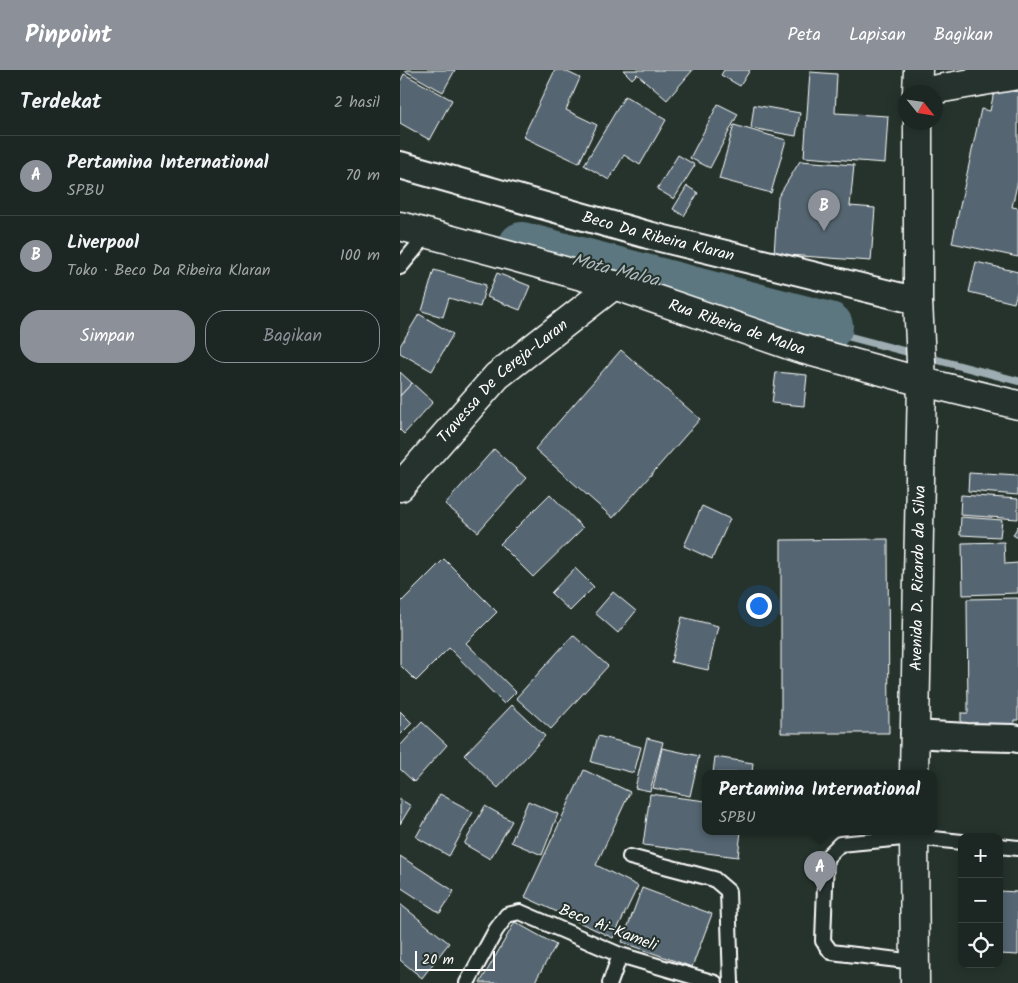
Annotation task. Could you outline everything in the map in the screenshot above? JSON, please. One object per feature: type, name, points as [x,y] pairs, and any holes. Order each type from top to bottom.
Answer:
[{"type":"street","points":[[918,70],[919,85]]},
{"type":"street","points":[[943,88],[1018,75]]},
{"type":"street","points":[[918,130],[919,305]]},
{"type":"street","name":"Beco Da Ribeira Klaran","points":[[400,165],[648,235],[919,305]]},
{"type":"street","name":"Rua Ribeira de Maloa","points":[[400,226],[614,285],[798,348],[922,370],[1018,405]]},
{"type":"street","name":"Travessa De Cereja-Laran","points":[[400,487],[497,376],[614,285]]},
{"type":"street","name":"Avenida D. Ricardo da Silva","points":[[914,770],[922,370],[919,305]]},
{"type":"street","points":[[914,734],[1018,739]]},
{"type":"street","points":[[914,835],[915,973]]},
{"type":"lane","points":[[400,267],[428,233]]},
{"type":"lane","points":[[907,835],[840,844],[826,858],[823,941],[831,952],[915,973]]},
{"type":"lane","points":[[920,835],[958,841]]},
{"type":"lane","points":[[1003,846],[1018,848]]},
{"type":"lane","points":[[630,857],[714,879],[728,891],[731,983]]},
{"type":"lane","name":"Beco Ai-Kameli","points":[[467,983],[506,915],[520,912],[620,955],[715,983]]},
{"type":"lane","points":[[610,983],[620,955]]},
{"type":"building","points":[[406,70],[455,70],[443,92]]},
{"type":"building","points":[[555,70],[563,70],[580,78],[566,110],[597,125],[579,163],[523,137]]},
{"type":"building","points":[[623,70],[692,71],[667,100],[637,74],[632,79]]},
{"type":"building","points":[[724,70],[750,70],[740,86],[721,75]]},
{"type":"building","points":[[810,72],[837,74],[835,113],[888,116],[885,163],[804,157]]},
{"type":"building","points":[[404,74],[452,100],[430,140],[400,123],[400,82]]},
{"type":"building","points":[[995,87],[1018,92],[1018,180],[1012,207],[1018,208],[1018,257],[952,243],[981,109],[990,111]]},
{"type":"building","points":[[625,96],[666,120],[640,165],[624,155],[609,180],[584,165]]},
{"type":"building","points":[[718,104],[738,114],[710,168],[690,158]]},
{"type":"building","points":[[754,105],[800,113],[796,136],[751,128]]},
{"type":"building","points":[[734,125],[786,140],[771,193],[719,179]]},
{"type":"building","points":[[678,155],[695,165],[674,199],[657,189]]},
{"type":"building","points":[[800,161],[854,165],[850,206],[875,208],[871,261],[774,254],[778,197]]},
{"type":"building","points":[[687,186],[698,193],[684,216],[673,209]]},
{"type":"building","points":[[976,262],[1018,272],[1018,288],[1014,303],[969,292]]},
{"type":"building","points":[[434,270],[486,285],[480,307],[449,298],[443,317],[422,311]]},
{"type":"building","points":[[497,273],[530,286],[520,310],[487,297]]},
{"type":"building","points":[[419,314],[453,334],[432,371],[400,353],[400,346]]},
{"type":"building","points":[[621,350],[700,419],[613,518],[535,449]]},
{"type":"building","points":[[400,372],[412,383],[400,396]]},
{"type":"building","points":[[776,372],[807,375],[804,406],[772,403]]},
{"type":"building","points":[[412,383],[433,402],[404,434],[400,430],[400,396]]},
{"type":"building","points":[[494,449],[526,478],[478,532],[445,504]]},
{"type":"building","points":[[969,473],[1018,476],[1018,495],[968,491]]},
{"type":"building","points":[[550,494],[583,528],[533,577],[500,544]]},
{"type":"building","points":[[961,495],[1018,499],[1018,519],[960,515]]},
{"type":"building","points":[[702,506],[730,519],[712,559],[684,546]]},
{"type":"building","points":[[961,517],[1002,520],[1000,537],[960,535]]},
{"type":"building","points":[[1018,526],[1018,538],[1013,535]]},
{"type":"building","points":[[888,539],[889,733],[781,733],[781,540]]},
{"type":"building","points":[[1004,542],[1005,564],[1018,563],[1018,593],[963,595],[962,543]]},
{"type":"building","points":[[444,559],[497,612],[466,643],[516,692],[504,704],[449,648],[416,681],[400,665],[400,603]]},
{"type":"building","points":[[575,568],[594,587],[570,611],[551,593]]},
{"type":"building","points":[[613,592],[636,611],[618,633],[595,613]]},
{"type":"building","points":[[1018,598],[1018,720],[1014,720],[1014,732],[961,733],[961,713],[968,713],[967,599]]},
{"type":"building","points":[[682,617],[718,626],[708,670],[671,662]]},
{"type":"building","points":[[573,635],[608,666],[551,729],[516,698]]},
{"type":"building","points":[[512,705],[545,736],[498,788],[464,755]]},
{"type":"building","points":[[400,711],[412,723],[400,735]]},
{"type":"building","points":[[422,722],[447,745],[414,782],[400,769],[400,746]]},
{"type":"building","points":[[598,736],[641,747],[634,773],[591,762]]},
{"type":"building","points":[[647,738],[663,742],[650,791],[635,788]]},
{"type":"building","points":[[662,748],[699,756],[690,796],[653,788]]},
{"type":"building","points":[[715,757],[753,763],[752,770],[713,770]]},
{"type":"building","points":[[584,770],[630,792],[596,865],[638,886],[613,938],[525,897]]},
{"type":"building","points":[[440,794],[473,812],[449,856],[416,837]]},
{"type":"building","points":[[650,794],[702,800],[702,835],[741,835],[738,857],[643,845]]},
{"type":"building","points":[[400,799],[411,806],[400,824]]},
{"type":"building","points":[[528,801],[558,814],[542,855],[511,842]]},
{"type":"building","points":[[485,806],[512,821],[490,859],[464,844]]},
{"type":"building","points":[[400,856],[454,891],[440,913],[400,887]]},
{"type":"building","points":[[642,888],[712,914],[692,967],[622,942]]},
{"type":"building","points":[[1003,891],[1018,892],[1018,955],[1003,954]]},
{"type":"building","points":[[400,904],[449,943],[422,978],[400,960]]},
{"type":"building","points":[[515,922],[556,945],[534,983],[480,983]]},
{"type":"waterway","name":"Mota Maloa","points":[[522,246],[829,326]]},
{"type":"waterway","points":[[653,285],[915,354]]},
{"type":"waterway","points":[[926,357],[1018,381]]},
{"type":"place","name":"Liverpool","points":[[824,231]]},
{"type":"place","name":"Pertamina International","points":[[820,892]]}]
